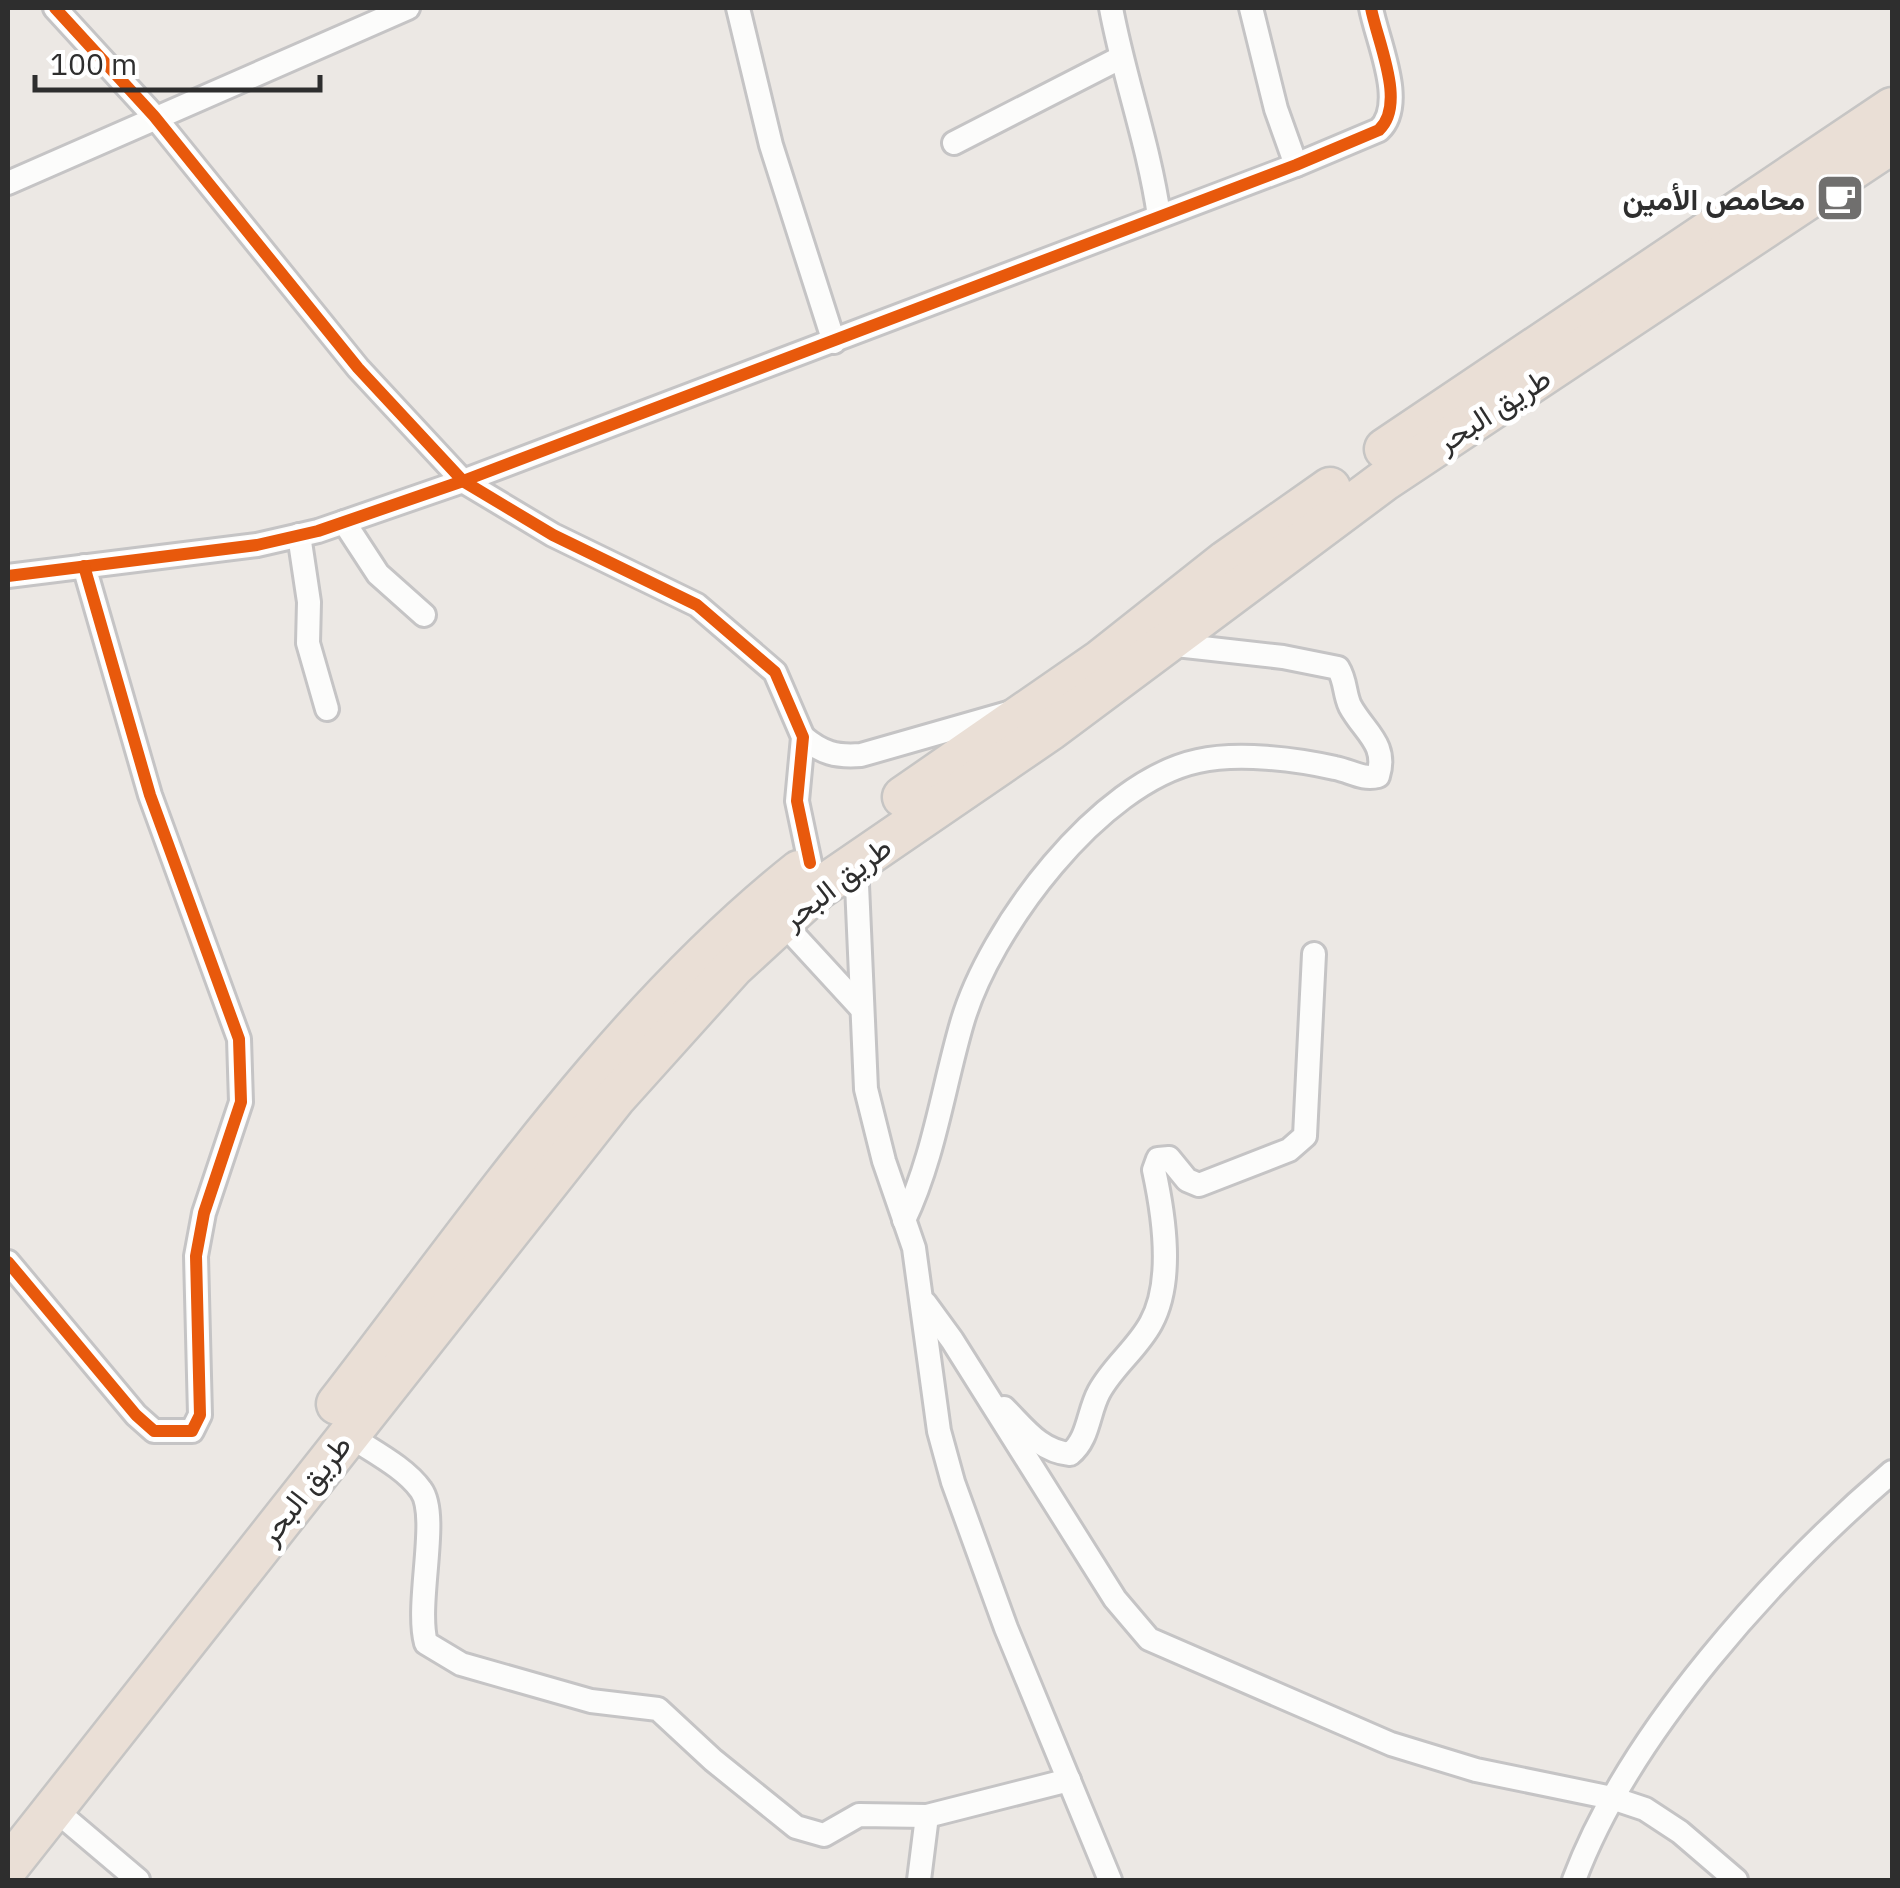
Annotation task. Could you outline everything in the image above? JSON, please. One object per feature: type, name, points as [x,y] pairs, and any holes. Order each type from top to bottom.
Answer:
[{"type":"highway","name":"طريق البحر","points":[[8,1826],[578,1097],[702,958],[810,863],[1509,381],[1892,108]]},
{"type":"highway","name":"طريق البحر","points":[[1509,381],[1892,143]]},
{"type":"highway","name":"طريق البحر","points":[[8,1867],[615,1098],[733,967],[856,862],[1167,644],[1322,510]]},
{"type":"street","points":[[54,8],[154,116],[358,368],[463,480],[498,506],[697,605],[775,672],[803,737],[797,801],[810,863]]},
{"type":"street","points":[[8,183],[408,8]]},
{"type":"street","points":[[738,8],[771,145],[834,342]]},
{"type":"street","points":[[1111,8],[1120,58],[1146,145],[1159,216]]},
{"type":"street","points":[[1251,8],[1276,110],[1296,165]]},
{"type":"street","points":[[8,571],[84,566],[299,535],[344,522],[834,342],[1296,165],[1379,130],[1387,122],[1391,97],[1371,8]]},
{"type":"street","points":[[954,142],[1120,58]]},
{"type":"street","points":[[344,522],[378,574],[424,614]]},
{"type":"street","points":[[299,535],[310,602],[308,643],[327,709]]},
{"type":"street","points":[[8,1262],[136,1415],[154,1431],[192,1431],[200,1415],[196,1256],[204,1213],[241,1102],[238,1039],[150,795],[84,566]]},
{"type":"street","points":[[904,1220],[948,1093],[962,1022],[986,961],[1006,926],[1088,828],[1158,772],[1202,760],[1303,764],[1336,768],[1367,779],[1378,776],[1382,762],[1379,744],[1352,710],[1338,668],[1283,656],[1167,644]]},
{"type":"street","points":[[803,737],[820,750],[840,757],[861,755],[997,714],[1026,712]]},
{"type":"street","points":[[856,862],[866,1089],[925,1304],[932,1390],[953,1482],[1110,1880]]},
{"type":"street","points":[[782,922],[862,1010]]},
{"type":"street","points":[[981,1384],[1044,1448],[1070,1454],[1076,1449],[1106,1380],[1150,1326],[1160,1305],[1164,1248],[1154,1170],[1158,1159],[1169,1158],[1187,1180],[1199,1185],[1289,1150],[1306,1136],[1314,954]]},
{"type":"street","points":[[925,1304],[981,1384],[1115,1599],[1149,1639],[1391,1744],[1476,1770],[1612,1798],[1645,1809],[1680,1832],[1736,1880]]},
{"type":"street","points":[[348,1434],[423,1492],[428,1507],[420,1621],[426,1642],[461,1664],[591,1701],[658,1708],[712,1760],[796,1828],[824,1835],[860,1815],[927,1816],[1069,1780]]},
{"type":"street","points":[[1574,1880],[1612,1798],[1642,1751],[1719,1650],[1794,1568],[1892,1472]]},
{"type":"street","points":[[53,1808],[138,1880]]},
{"type":"street","points":[[920,1880],[927,1816]]},
{"type":"cycle path","points":[[55,8],[154,116],[358,368],[463,481],[553,535],[697,605],[775,672],[803,737],[797,801],[810,863]]},
{"type":"cycle path","points":[[8,576],[257,545],[318,531],[463,481],[1296,165],[1379,130],[1387,119],[1388,72],[1371,8]]},
{"type":"cycle path","points":[[8,1262],[136,1415],[154,1431],[192,1431],[200,1415],[196,1256],[204,1213],[241,1102],[239,1039],[150,795],[84,566]]},
{"type":"place","name":"محامص الأمين","points":[[1840,198]]}]
